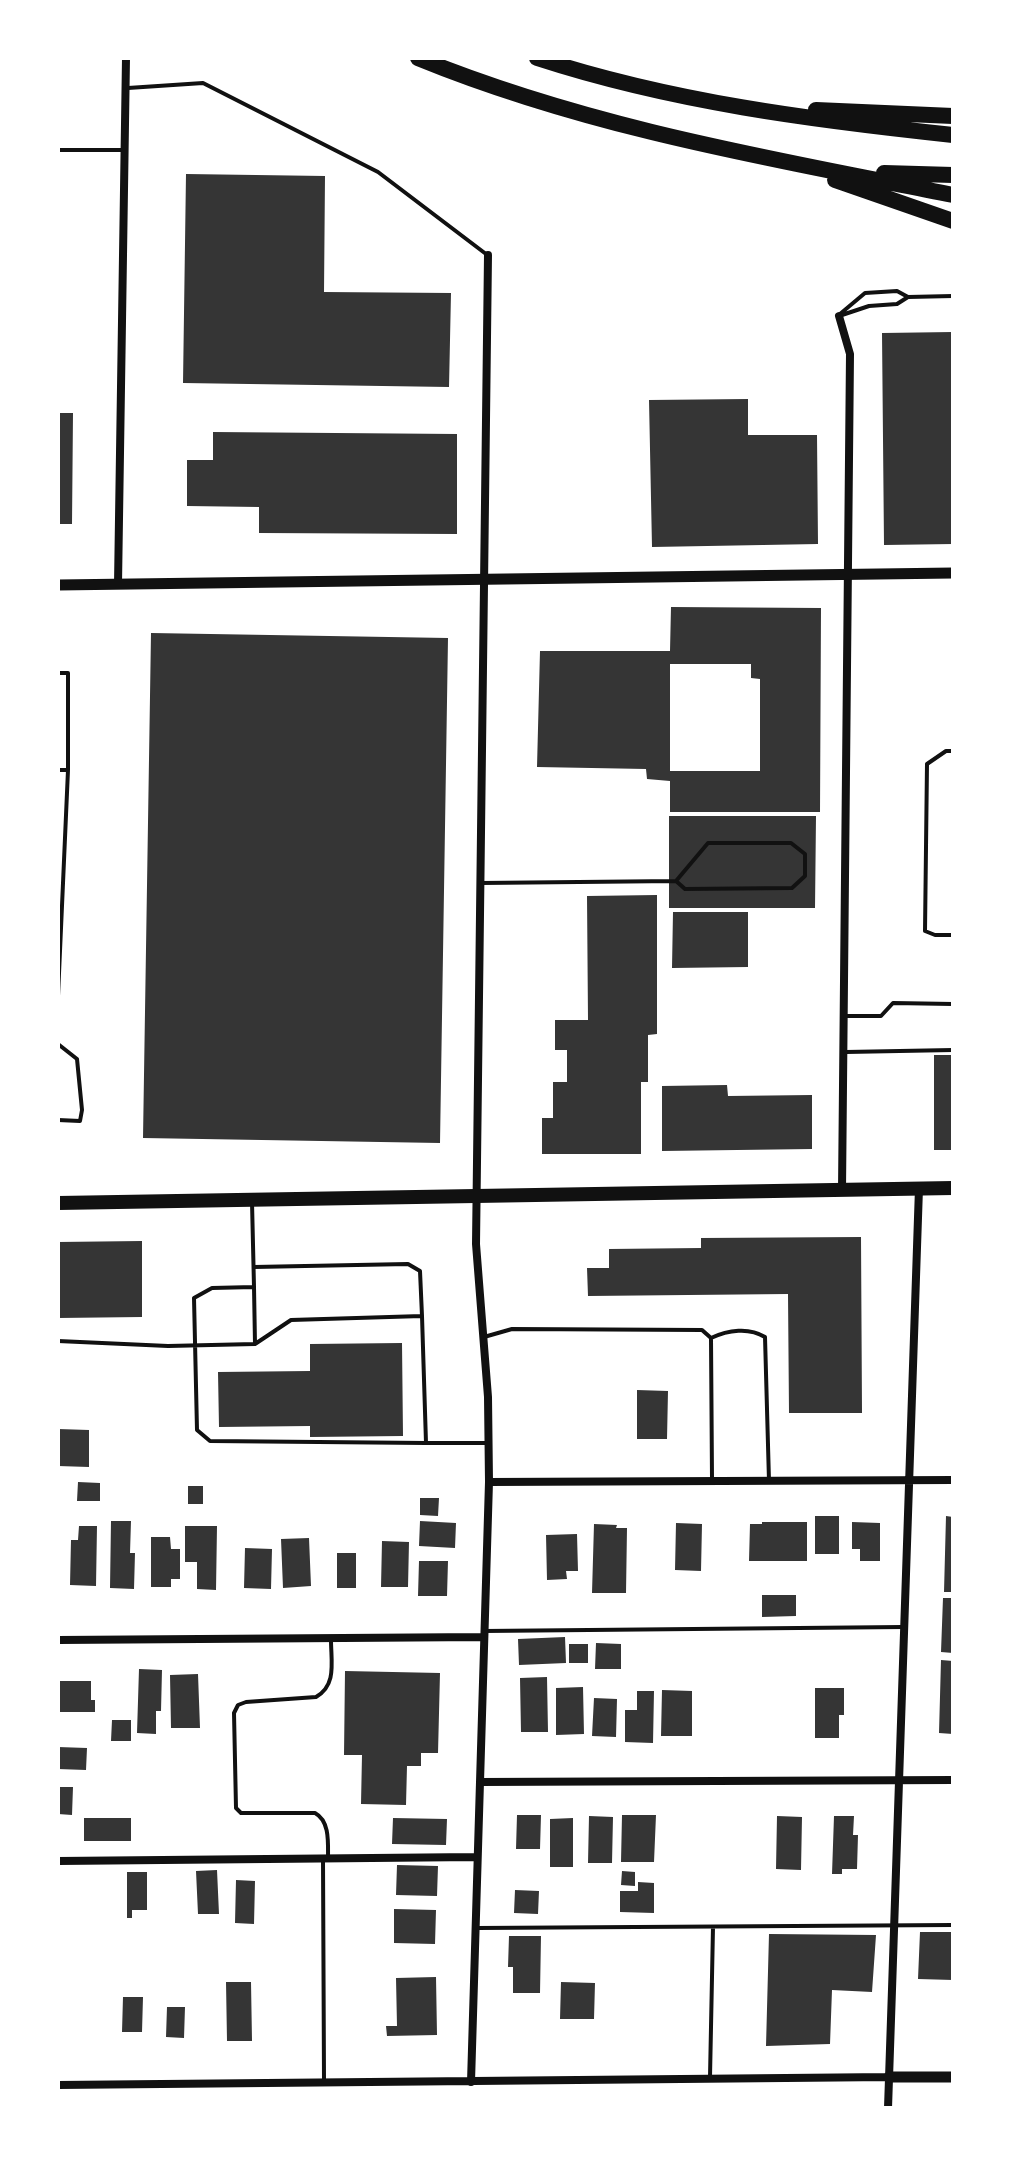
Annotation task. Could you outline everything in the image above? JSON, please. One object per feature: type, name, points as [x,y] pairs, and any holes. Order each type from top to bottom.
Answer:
[{"type":"highway","points":[[418,58],[516,95],[584,115],[683,140],[953,195]]},
{"type":"highway","points":[[537,58],[625,83],[743,108],[823,121],[953,135]]},
{"type":"highway","points":[[743,108],[953,116]]},
{"type":"highway","points":[[785,161],[953,221]]},
{"type":"highway","points":[[835,171],[953,175]]},
{"type":"main road","points":[[58,1203],[953,1188]]},
{"type":"street","points":[[118,584],[126,58]]},
{"type":"street","points":[[471,2082],[489,1482],[484,1337],[476,1244],[488,255]]},
{"type":"street","points":[[839,316],[850,354],[842,1189]]},
{"type":"street","points":[[58,585],[953,573]]},
{"type":"street","points":[[888,2108],[919,1188]]},
{"type":"street","points":[[489,1482],[953,1480]]},
{"type":"street","points":[[58,1640],[484,1634]]},
{"type":"street","points":[[480,1782],[953,1780]]},
{"type":"street","points":[[58,1861],[476,1857]]},
{"type":"street","points":[[58,2085],[953,2077]]},
{"type":"lane","points":[[126,88],[203,83],[378,172],[488,255]]},
{"type":"lane","points":[[58,150],[125,150]]},
{"type":"lane","points":[[839,316],[865,293],[897,291],[908,297],[953,296]]},
{"type":"lane","points":[[839,316],[869,306],[897,304],[908,297]]},
{"type":"lane","points":[[58,673],[68,673],[68,770],[58,996]]},
{"type":"lane","points":[[953,751],[946,751],[927,764],[925,931],[935,935],[953,935]]},
{"type":"lane","points":[[58,770],[68,770]]},
{"type":"lane","points":[[481,883],[676,881],[685,889],[792,888],[805,876],[805,854],[791,843],[708,843],[676,881]]},
{"type":"lane","points":[[844,1016],[881,1016],[893,1003],[953,1004]]},
{"type":"lane","points":[[58,1044],[77,1059],[82,1110],[80,1121],[58,1120]]},
{"type":"lane","points":[[843,1052],[953,1050]]},
{"type":"lane","points":[[252,1200],[255,1344]]},
{"type":"lane","points":[[254,1267],[408,1264],[420,1271],[426,1443]]},
{"type":"lane","points":[[254,1287],[212,1288],[194,1298],[197,1430],[210,1441],[488,1443]]},
{"type":"lane","points":[[58,1341],[255,1344],[291,1320],[422,1316]]},
{"type":"lane","points":[[484,1337],[512,1329],[702,1330],[711,1338],[712,1482]]},
{"type":"lane","points":[[711,1338],[724,1332],[755,1331],[765,1337],[769,1481]]},
{"type":"lane","points":[[484,1634],[905,1627]]},
{"type":"lane","points":[[324,2082],[328,1839],[324,1819],[315,1813],[241,1813],[236,1808],[234,1713],[238,1705],[246,1702],[316,1697],[325,1692],[330,1686],[331,1638]]},
{"type":"lane","points":[[474,1928],[953,1925]]},
{"type":"lane","points":[[710,2079],[713,1927]]},
{"type":"building","points":[[186,174],[325,176],[324,292],[451,293],[449,387],[183,383]]},
{"type":"building","points":[[953,332],[953,544],[884,545],[882,333]]},
{"type":"building","points":[[748,399],[748,435],[817,435],[818,544],[652,547],[649,400]]},
{"type":"building","points":[[58,413],[73,413],[72,524],[58,524]]},
{"type":"building","points":[[213,432],[457,434],[457,534],[259,533],[259,507],[187,506],[187,460],[213,460]]},
{"type":"building","points":[[671,607],[821,608],[820,812],[670,812],[670,781],[647,779],[646,769],[537,767],[540,651],[670,651]],"holes":[[[670,664],[751,664],[751,678],[760,679],[760,771],[670,771]]]},
{"type":"building","points":[[151,633],[448,638],[440,1143],[143,1138]]},
{"type":"building","points":[[669,816],[816,816],[815,908],[669,908]]},
{"type":"building","points":[[657,895],[657,1034],[648,1035],[648,1082],[641,1082],[641,1154],[542,1154],[542,1118],[553,1118],[553,1082],[567,1082],[567,1050],[555,1050],[555,1020],[588,1020],[587,896]]},
{"type":"building","points":[[673,912],[748,912],[748,967],[672,968]]},
{"type":"building","points":[[934,1055],[953,1055],[953,1150],[934,1150]]},
{"type":"building","points":[[727,1085],[728,1096],[812,1095],[812,1149],[662,1151],[662,1086]]},
{"type":"building","points":[[861,1237],[862,1413],[789,1413],[788,1294],[588,1296],[587,1268],[609,1268],[609,1249],[701,1248],[701,1238]]},
{"type":"building","points":[[142,1241],[142,1317],[58,1318],[58,1242]]},
{"type":"building","points":[[402,1343],[403,1436],[310,1437],[310,1426],[219,1427],[218,1372],[310,1371],[310,1344]]},
{"type":"building","points":[[637,1390],[668,1391],[667,1439],[637,1439]]},
{"type":"building","points":[[58,1429],[89,1430],[89,1467],[58,1466]]},
{"type":"building","points":[[78,1482],[100,1483],[100,1501],[77,1501]]},
{"type":"building","points":[[188,1486],[203,1486],[203,1504],[188,1504]]},
{"type":"building","points":[[420,1498],[439,1498],[438,1516],[420,1515]]},
{"type":"building","points":[[815,1516],[839,1516],[839,1554],[815,1554]]},
{"type":"building","points":[[946,1516],[953,1517],[953,1592],[944,1592]]},
{"type":"building","points":[[111,1521],[131,1521],[130,1553],[135,1553],[134,1589],[110,1588]]},
{"type":"building","points":[[420,1521],[456,1523],[455,1548],[419,1546]]},
{"type":"building","points":[[807,1522],[807,1561],[749,1561],[750,1524]]},
{"type":"building","points":[[852,1522],[880,1523],[880,1561],[860,1561],[860,1549],[852,1549]]},
{"type":"building","points":[[676,1523],[702,1524],[701,1571],[675,1570]]},
{"type":"building","points":[[594,1524],[627,1528],[626,1593],[592,1593]]},
{"type":"building","points":[[79,1526],[97,1526],[96,1586],[70,1585],[71,1540],[78,1540]]},
{"type":"building","points":[[185,1526],[217,1526],[216,1590],[197,1589],[197,1562],[185,1562]]},
{"type":"building","points":[[577,1534],[578,1571],[566,1571],[567,1579],[547,1580],[546,1535]]},
{"type":"building","points":[[151,1537],[170,1537],[171,1549],[180,1549],[180,1579],[171,1579],[171,1587],[151,1587]]},
{"type":"building","points":[[309,1538],[311,1586],[283,1588],[281,1539]]},
{"type":"building","points":[[382,1541],[409,1542],[408,1587],[381,1587]]},
{"type":"building","points":[[245,1548],[272,1549],[271,1589],[244,1588]]},
{"type":"building","points":[[337,1553],[356,1553],[356,1588],[337,1588]]},
{"type":"building","points":[[419,1561],[448,1561],[447,1596],[418,1596]]},
{"type":"building","points":[[762,1595],[796,1595],[796,1616],[762,1617]]},
{"type":"building","points":[[943,1598],[953,1598],[953,1653],[941,1652]]},
{"type":"building","points":[[565,1637],[566,1663],[519,1665],[518,1639]]},
{"type":"building","points":[[596,1643],[621,1644],[621,1669],[595,1669]]},
{"type":"building","points":[[569,1644],[588,1644],[588,1663],[569,1663]]},
{"type":"building","points":[[941,1660],[953,1661],[953,1734],[939,1733]]},
{"type":"building","points":[[139,1669],[162,1670],[161,1711],[156,1711],[156,1734],[137,1733]]},
{"type":"building","points":[[345,1671],[440,1673],[438,1753],[421,1753],[421,1766],[407,1766],[406,1805],[361,1804],[362,1755],[344,1755]]},
{"type":"building","points":[[198,1674],[200,1728],[171,1728],[170,1675]]},
{"type":"building","points":[[547,1677],[548,1732],[521,1732],[520,1678]]},
{"type":"building","points":[[58,1681],[91,1681],[91,1700],[95,1700],[95,1712],[58,1712]]},
{"type":"building","points":[[583,1687],[584,1734],[556,1735],[556,1688]]},
{"type":"building","points":[[815,1688],[844,1688],[844,1715],[839,1715],[839,1738],[815,1738]]},
{"type":"building","points":[[662,1690],[692,1691],[692,1736],[661,1736]]},
{"type":"building","points":[[637,1691],[654,1691],[653,1743],[625,1742],[625,1710],[637,1710]]},
{"type":"building","points":[[594,1698],[617,1699],[616,1737],[592,1736]]},
{"type":"building","points":[[112,1720],[131,1720],[131,1741],[111,1741]]},
{"type":"building","points":[[58,1747],[87,1748],[86,1770],[58,1769]]},
{"type":"building","points":[[58,1787],[73,1787],[72,1815],[58,1814]]},
{"type":"building","points":[[517,1815],[541,1815],[540,1849],[516,1849]]},
{"type":"building","points":[[622,1815],[656,1815],[654,1862],[621,1862]]},
{"type":"building","points":[[589,1816],[613,1817],[612,1863],[588,1863]]},
{"type":"building","points":[[777,1816],[802,1817],[801,1870],[776,1869]]},
{"type":"building","points":[[834,1816],[854,1816],[853,1835],[858,1835],[857,1869],[842,1869],[842,1874],[832,1874]]},
{"type":"building","points":[[84,1818],[131,1818],[131,1841],[84,1841]]},
{"type":"building","points":[[393,1818],[447,1819],[446,1845],[392,1844]]},
{"type":"building","points":[[573,1818],[573,1867],[550,1867],[550,1819]]},
{"type":"building","points":[[397,1865],[438,1866],[437,1896],[396,1895]]},
{"type":"building","points":[[217,1870],[219,1914],[198,1914],[196,1871]]},
{"type":"building","points":[[622,1871],[635,1872],[635,1886],[621,1885]]},
{"type":"building","points":[[127,1872],[147,1872],[147,1910],[132,1910],[132,1918],[127,1918]]},
{"type":"building","points":[[236,1880],[255,1881],[254,1924],[235,1923]]},
{"type":"building","points":[[638,1882],[654,1883],[654,1913],[620,1912],[620,1891],[638,1891]]},
{"type":"building","points":[[515,1890],[539,1891],[538,1914],[514,1913]]},
{"type":"building","points":[[394,1909],[436,1910],[435,1944],[394,1943]]},
{"type":"building","points":[[920,1932],[953,1932],[953,1980],[918,1979]]},
{"type":"building","points":[[769,1934],[876,1935],[872,1992],[832,1990],[830,2044],[766,2046]]},
{"type":"building","points":[[509,1936],[541,1936],[540,1993],[513,1993],[513,1967],[508,1967]]},
{"type":"building","points":[[436,1977],[437,2035],[387,2036],[386,2026],[397,2026],[396,1978]]},
{"type":"building","points":[[226,1982],[251,1982],[252,2041],[227,2041]]},
{"type":"building","points":[[561,1982],[595,1983],[594,2019],[560,2019]]},
{"type":"building","points":[[123,1997],[143,1997],[142,2032],[122,2032]]},
{"type":"building","points":[[167,2007],[185,2007],[184,2038],[166,2037]]}]
